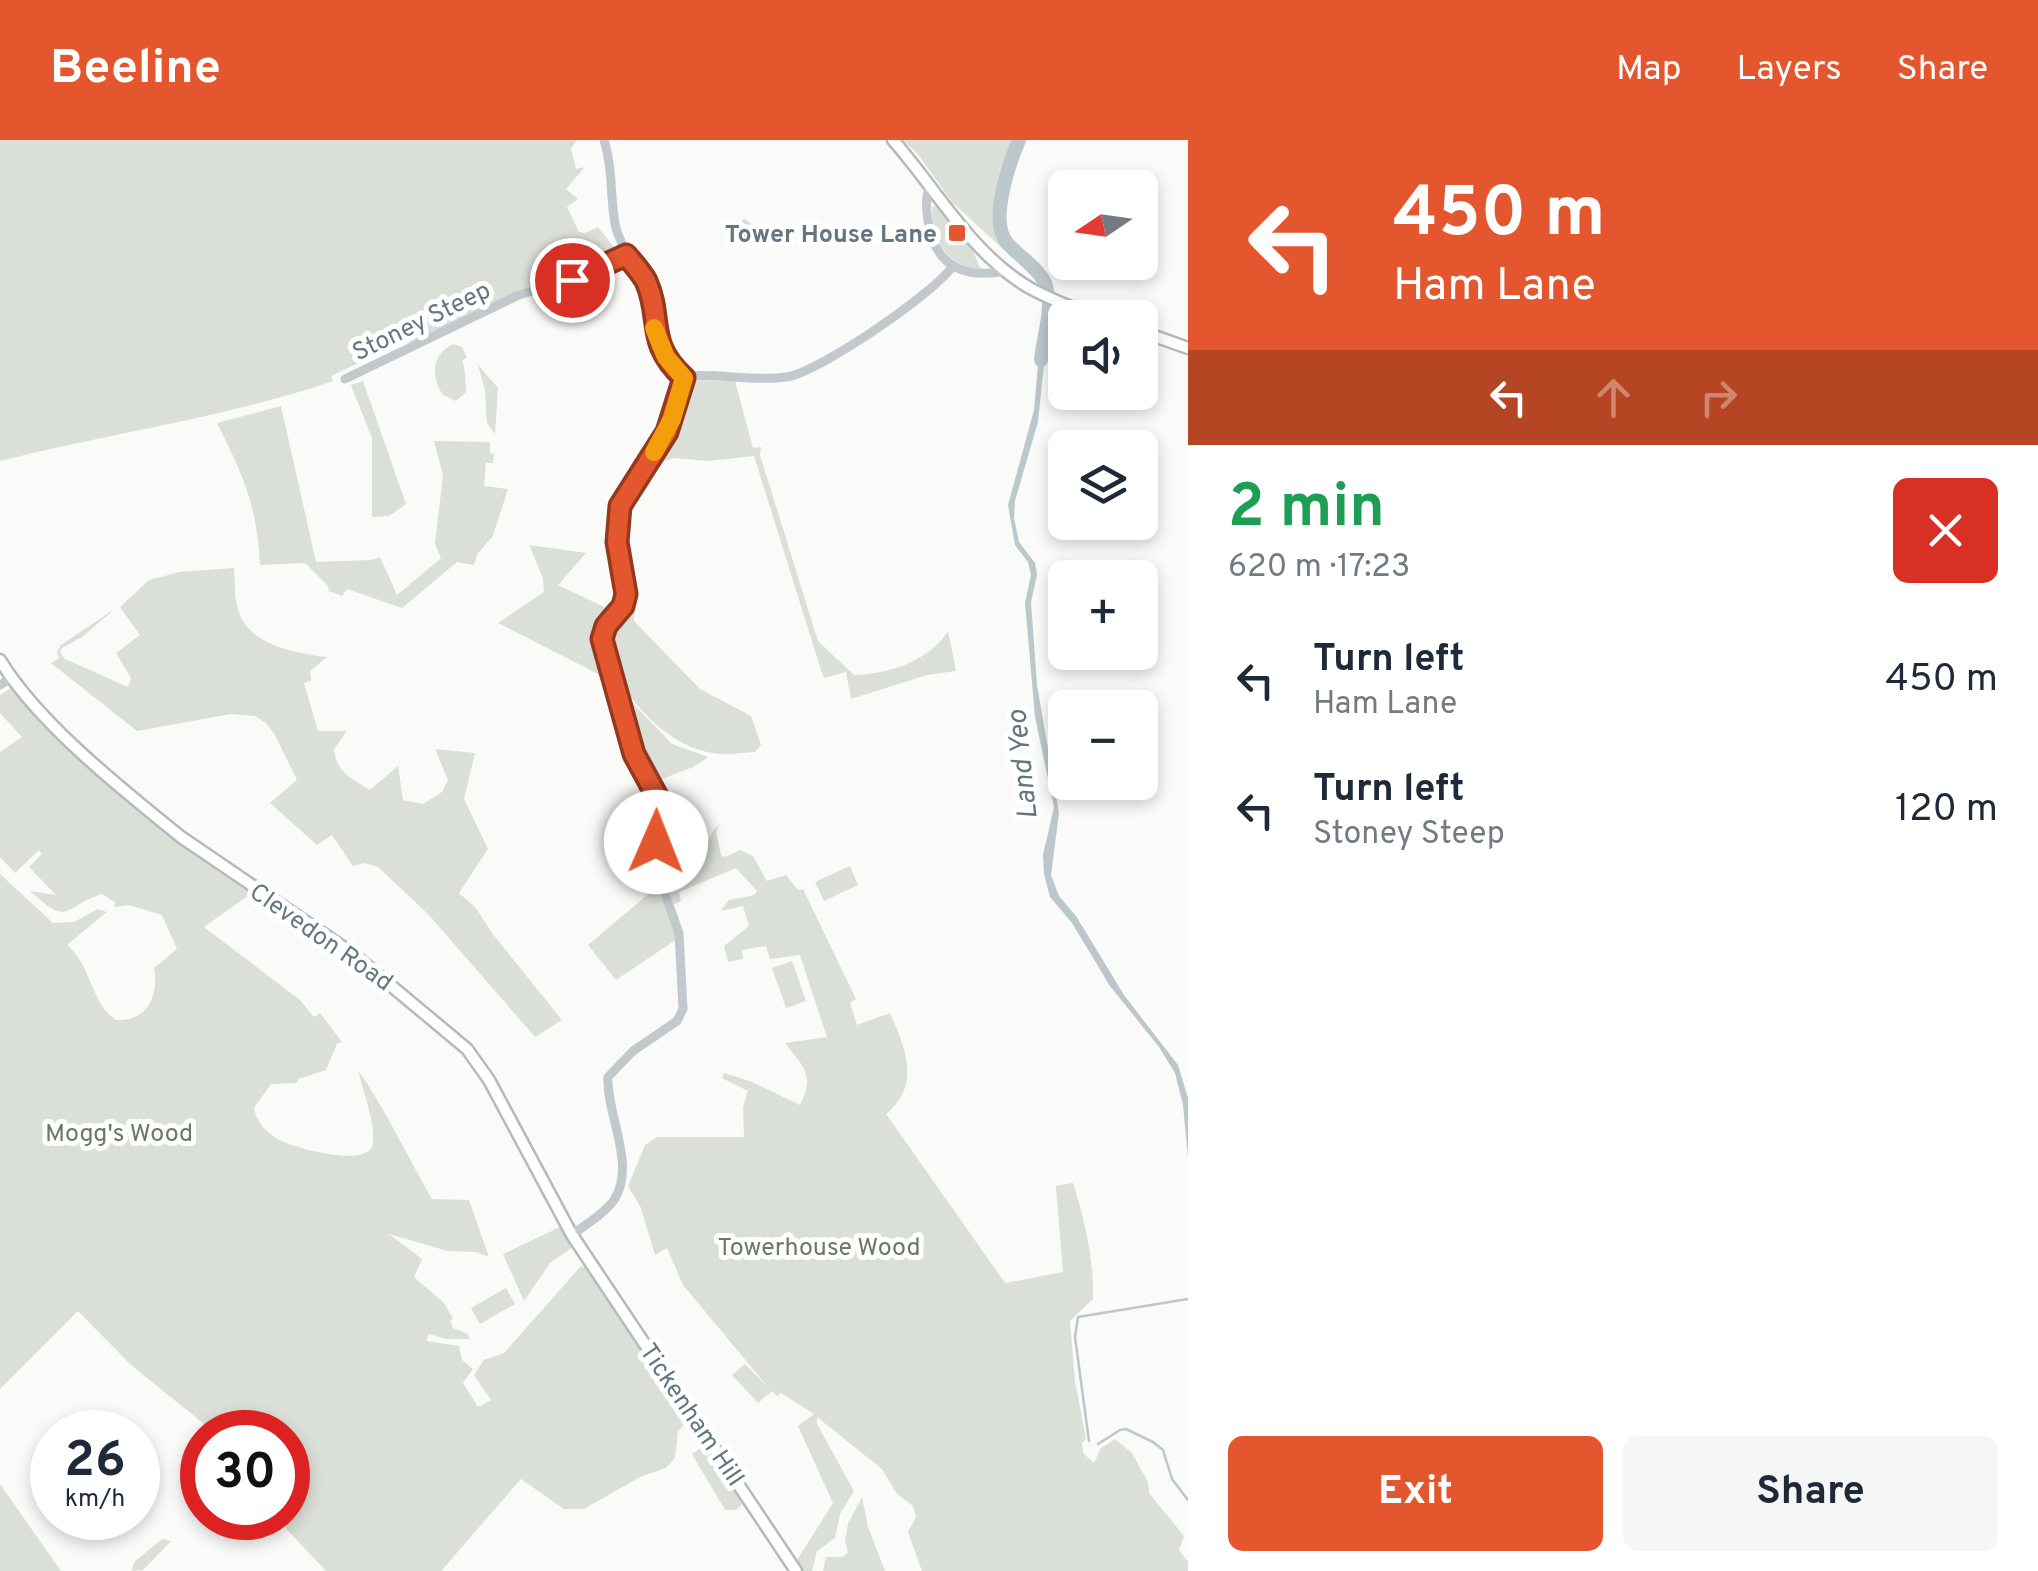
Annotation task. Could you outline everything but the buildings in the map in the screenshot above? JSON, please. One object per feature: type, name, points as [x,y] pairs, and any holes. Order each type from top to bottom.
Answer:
[{"type":"main road","points":[[893,140],[974,241],[1006,271],[1054,300]]},
{"type":"main road","points":[[1158,337],[1188,348]]},
{"type":"main road","name":"Clevedon Road","points":[[0,660],[49,721],[181,837],[352,954],[458,1040],[488,1080],[588,1258]]},
{"type":"main road","name":"Tickenham Hill","points":[[588,1258],[796,1571]]},
{"type":"street","points":[[604,140],[612,165],[616,225],[626,255],[646,282],[660,344],[684,378],[765,379],[810,370],[928,289],[952,267]]},
{"type":"street","points":[[930,185],[926,198],[931,237],[939,255],[952,267],[983,274],[1006,271]]},
{"type":"street","name":"Stoney Steep","points":[[346,379],[519,295],[583,276],[626,255]]},
{"type":"street","points":[[572,1235],[608,1206],[620,1184],[621,1164],[608,1077],[633,1051],[677,1021],[683,1009],[679,933],[655,860],[659,800],[634,754],[602,639],[626,594],[617,542],[620,506],[667,432],[684,378]]},
{"type":"street","points":[[0,685],[11,678]]},
{"type":"green space","points":[[0,140],[577,140],[571,149],[576,169],[585,167],[566,189],[578,199],[567,207],[579,232],[598,227],[619,254],[411,343],[409,339],[331,376],[333,381],[209,415],[0,461]]},
{"type":"green space","points":[[903,140],[1019,140],[1003,194],[1004,250],[953,203]]},
{"type":"green space","points":[[936,206],[973,251],[981,270],[959,263],[944,250],[933,220],[932,207]]},
{"type":"green space","points":[[745,219],[759,231],[757,242],[750,246],[743,244],[738,233],[738,222]]},
{"type":"green space","points":[[453,344],[462,347],[467,358],[462,360],[466,392],[456,401],[443,395],[435,373],[440,354]]},
{"type":"green space","points":[[478,365],[498,388],[495,434],[487,423],[485,390]]},
{"type":"green space","points":[[685,380],[735,381],[753,448],[761,447],[760,455],[818,641],[854,675],[867,674],[894,669],[919,658],[948,631],[956,671],[927,675],[851,699],[846,672],[824,678],[754,456],[708,461],[674,458],[665,461],[637,493],[626,516],[623,533],[636,596],[634,621],[700,689],[751,716],[761,745],[755,752],[707,752],[672,736],[641,709],[618,675],[606,638],[630,599],[621,556],[621,507],[671,431]]},
{"type":"green space","points":[[363,381],[406,504],[389,516],[372,517],[372,438],[351,385]]},
{"type":"green space","points":[[281,406],[316,562],[380,557],[397,595],[441,558],[435,544],[443,475],[434,441],[490,442],[493,463],[486,463],[484,486],[508,489],[493,536],[478,553],[474,565],[457,562],[402,608],[347,589],[342,596],[329,591],[305,563],[260,565],[247,491],[217,423]]},
{"type":"green space","points":[[529,545],[586,553],[558,585],[615,612],[602,629],[598,644],[608,679],[498,623],[544,592],[543,578]]},
{"type":"green space","points":[[234,568],[238,609],[252,632],[275,645],[327,657],[310,671],[311,681],[304,683],[318,731],[347,731],[334,749],[338,764],[351,778],[370,790],[398,766],[403,800],[423,804],[442,792],[448,780],[435,749],[475,753],[464,799],[488,849],[459,893],[476,908],[562,1020],[535,1037],[429,915],[378,867],[365,863],[353,866],[332,835],[317,845],[270,803],[297,780],[266,723],[255,716],[231,714],[137,731],[51,663],[59,658],[61,645],[116,608],[60,653],[65,659],[128,687],[131,678],[116,653],[140,635],[120,607],[149,580],[180,572]]},
{"type":"green space","name":"Mogg's Wood","points":[[12,687],[67,744],[127,796],[252,893],[204,927],[300,1000],[314,1017],[320,1013],[342,1042],[337,1044],[326,1070],[298,1079],[297,1083],[271,1084],[254,1108],[265,1129],[284,1142],[311,1151],[342,1156],[366,1153],[372,1147],[373,1131],[358,1070],[432,1199],[469,1200],[489,1257],[476,1252],[448,1251],[389,1234],[422,1259],[414,1277],[443,1302],[453,1318],[453,1328],[468,1334],[469,1339],[429,1334],[426,1341],[459,1346],[462,1360],[473,1369],[463,1383],[478,1407],[491,1400],[474,1375],[484,1360],[504,1353],[581,1266],[687,1416],[688,1421],[678,1431],[675,1458],[666,1468],[640,1477],[584,1509],[564,1509],[521,1479],[441,1571],[326,1571],[297,1540],[310,1540],[310,1410],[187,1410],[131,1365],[78,1311],[0,1389],[0,874],[53,923],[74,922],[98,909],[107,912],[67,945],[82,963],[101,1004],[116,1020],[143,1012],[155,988],[154,968],[177,949],[162,915],[129,905],[114,907],[115,902],[102,894],[60,912],[43,902],[30,891],[56,895],[29,867],[42,854],[39,850],[15,873],[0,857],[0,752],[22,737],[0,713],[0,695]]},
{"type":"green space","points":[[619,689],[672,744],[708,757],[657,781],[640,756]]},
{"type":"green space","name":"Towerhouse Wood","points":[[720,824],[716,832],[721,855],[740,850],[753,856],[767,881],[786,875],[798,890],[803,889],[856,999],[850,1003],[857,1025],[890,1013],[905,1053],[907,1079],[897,1103],[886,1114],[1005,1283],[1063,1272],[1056,1186],[1073,1183],[1088,1241],[1093,1284],[1093,1299],[1070,1321],[1075,1381],[1086,1439],[1082,1443],[1083,1453],[1094,1463],[1101,1448],[1115,1439],[1132,1453],[1148,1482],[1149,1493],[1184,1536],[1179,1550],[1188,1562],[1188,1571],[922,1571],[908,1532],[916,1517],[913,1506],[897,1494],[882,1469],[817,1417],[817,1424],[854,1491],[840,1514],[835,1538],[817,1551],[812,1571],[803,1571],[797,1560],[833,1503],[798,1426],[814,1414],[772,1391],[758,1403],[732,1375],[745,1364],[768,1387],[683,1285],[667,1248],[655,1255],[641,1208],[628,1186],[645,1145],[657,1137],[744,1137],[743,1107],[748,1091],[722,1078],[724,1073],[800,1105],[807,1078],[785,1043],[827,1037],[800,955],[770,959],[766,946],[742,950],[743,959],[728,962],[724,946],[749,926],[743,906],[721,911],[729,900],[757,891],[736,868],[679,892],[681,901],[674,904],[664,883],[702,854]]},
{"type":"green space","points":[[850,866],[858,885],[824,901],[815,882]]},
{"type":"green space","points":[[658,886],[677,939],[616,980],[588,945]]},
{"type":"green space","points":[[792,961],[806,1001],[786,1008],[772,968]]},
{"type":"green space","points":[[560,1227],[573,1247],[550,1263],[524,1301],[503,1254]]},
{"type":"green space","points":[[506,1288],[515,1304],[480,1324],[471,1308]]},
{"type":"green space","points":[[705,1445],[744,1503],[736,1510],[725,1510],[692,1454]]},
{"type":"green space","points":[[0,1484],[30,1527],[30,1540],[39,1540],[61,1571],[0,1571]]},
{"type":"green space","points":[[862,1497],[868,1527],[885,1571],[823,1571],[826,1557],[848,1553],[848,1524]]},
{"type":"green space","points":[[162,1539],[171,1541],[143,1570],[132,1571],[134,1562]]},
{"type":"shaded area","points":[[1040,343],[1046,345],[1038,422],[1015,501],[1014,518],[1019,542],[1035,563],[1037,575],[1031,602],[1048,779],[1035,717],[1025,603],[1031,575],[1028,562],[1015,545],[1008,505],[1034,410]]},
{"type":"shaded area","points":[[1053,800],[1057,800],[1059,813],[1051,875],[1059,896],[1076,916],[1124,995],[1178,1065],[1188,1098],[1188,1158],[1183,1105],[1175,1073],[1050,897],[1043,855]]},
{"type":"waterway","name":"Land Yeo","points":[[1019,140],[1002,193],[1000,222],[1008,244],[1033,267],[1048,292],[1049,312],[1041,360]]},
{"type":"waterway","points":[[1089,1441],[1075,1337],[1078,1317],[1188,1299]]},
{"type":"waterway","points":[[1098,1444],[1126,1429],[1153,1442],[1163,1450],[1172,1479],[1188,1500]]},
{"type":"slow traffic","points":[[654,328],[666,357],[684,378],[667,432],[654,452]]},
{"type":"place","name":"Tower House Lane","points":[[957,233]]},
{"type":"route","points":[[572,280],[626,255],[646,282],[660,344],[684,378],[667,432],[622,499],[617,542],[626,594],[602,639],[634,754],[659,800],[656,842]]}]
